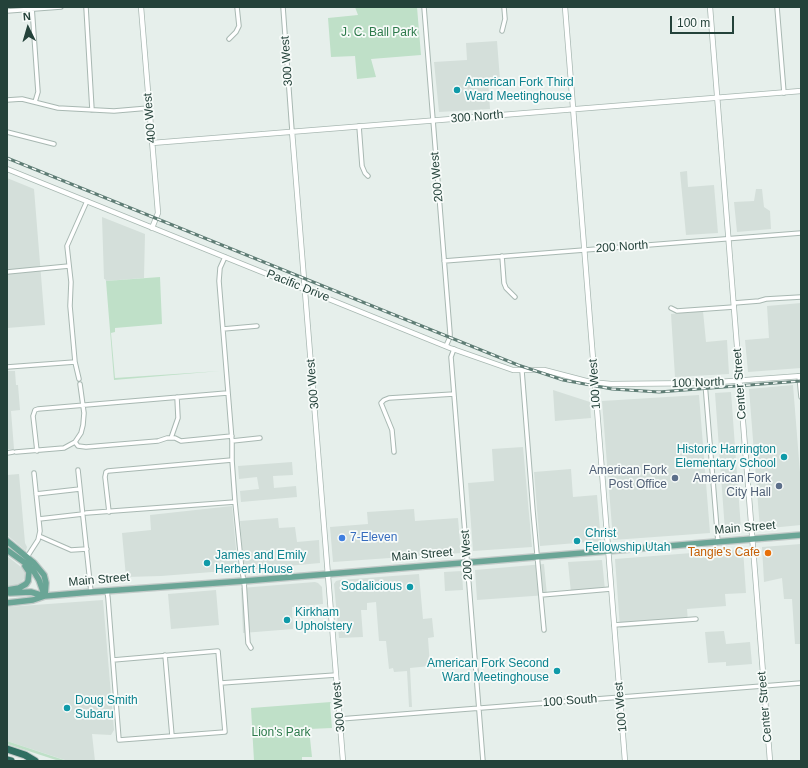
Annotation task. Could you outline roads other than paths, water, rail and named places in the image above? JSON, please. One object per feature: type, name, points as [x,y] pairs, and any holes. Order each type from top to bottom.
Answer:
[{"type":"highway","points":[[7,749],[26,755],[35,761]]},
{"type":"highway","points":[[7,760],[11,761]]},
{"type":"main road","name":"Main Street","points":[[7,603],[32,600],[45,596],[91,592],[244,581],[801,535]]},
{"type":"main road","points":[[7,541],[21,554],[34,563],[44,575],[46,583],[45,596]]},
{"type":"main road","points":[[7,550],[33,570],[39,580],[45,596]]},
{"type":"main road","points":[[7,591],[19,588],[28,581],[29,572],[21,561]]},
{"type":"main road","name":"Main Street","points":[[7,591],[31,592],[45,596]]},
{"type":"street","points":[[7,11],[60,7]]},
{"type":"street","points":[[86,7],[92,110]]},
{"type":"street","name":"400 West","points":[[141,7],[158,213],[152,228]]},
{"type":"street","points":[[229,39],[236,32],[239,26],[237,7]]},
{"type":"street","name":"300 West","points":[[283,7],[344,761]]},
{"type":"street","name":"200 West","points":[[424,7],[450,333],[446,346]]},
{"type":"street","points":[[502,31],[505,19],[504,7]]},
{"type":"street","name":"100 West","points":[[565,7],[625,761]]},
{"type":"street","name":"Center Street","points":[[710,7],[751,539],[770,761]]},
{"type":"street","points":[[777,7],[784,93]]},
{"type":"street","points":[[32,8],[38,92],[35,102]]},
{"type":"street","name":"300 North","points":[[152,143],[801,91]]},
{"type":"street","points":[[7,100],[22,99],[52,108],[114,111],[149,108]]},
{"type":"street","points":[[359,126],[362,166],[368,176]]},
{"type":"street","points":[[7,132],[54,144]]},
{"type":"street","name":"Pacific Drive","points":[[7,169],[454,349],[507,368],[522,371],[544,370],[595,383]]},
{"type":"street","points":[[79,379],[75,362],[67,246],[87,201]]},
{"type":"street","name":"200 North","points":[[444,261],[801,233]]},
{"type":"street","points":[[502,256],[504,283],[506,288],[515,297]]},
{"type":"street","points":[[225,257],[220,268],[219,281],[227,393],[232,436],[235,502],[244,581],[248,643],[251,648]]},
{"type":"street","points":[[7,272],[69,266]]},
{"type":"street","points":[[671,308],[677,311],[734,305],[766,299],[801,298]]},
{"type":"street","points":[[223,329],[257,326]]},
{"type":"street","name":"200 West","points":[[454,349],[451,357],[483,761]]},
{"type":"street","points":[[7,367],[75,362]]},
{"type":"street","points":[[522,371],[544,630]]},
{"type":"street","points":[[800,376],[801,397]]},
{"type":"street","name":"100 North","points":[[595,383],[706,383],[800,376]]},
{"type":"street","points":[[706,383],[718,542]]},
{"type":"street","points":[[7,453],[64,448],[75,442],[81,433],[83,426],[80,384]]},
{"type":"street","points":[[37,451],[33,416],[35,410],[44,407],[227,393]]},
{"type":"street","points":[[394,452],[392,430],[381,403],[384,400],[389,398],[454,394]]},
{"type":"street","points":[[171,438],[178,418],[177,397]]},
{"type":"street","points":[[75,442],[78,446],[86,447],[158,441],[167,438],[181,441],[232,436]]},
{"type":"street","points":[[232,441],[260,438]]},
{"type":"street","points":[[109,512],[105,477],[106,472],[111,470],[232,460]]},
{"type":"street","points":[[78,470],[84,514],[91,592]]},
{"type":"street","points":[[27,557],[39,536],[39,519],[34,473]]},
{"type":"street","points":[[36,494],[80,489]]},
{"type":"street","points":[[39,519],[235,502]]},
{"type":"street","points":[[39,536],[71,550],[87,549]]},
{"type":"street","points":[[541,595],[611,589]]},
{"type":"street","points":[[107,591],[119,740],[225,732],[218,651],[113,660]]},
{"type":"street","points":[[614,625],[696,619]]},
{"type":"street","points":[[165,655],[172,736]]},
{"type":"street","points":[[221,684],[336,676]]},
{"type":"street","name":"100 South","points":[[340,719],[801,683]]},
{"type":"railway","points":[[7,158],[518,365],[563,380],[612,389],[659,392],[801,381]]},
{"type":"place","name":"American Fork Third Ward Meetinghouse","points":[[457,90]]},
{"type":"place","name":"Historic Harrington Elementary School","points":[[784,457]]},
{"type":"place","name":"American Fork Post Office","points":[[675,478]]},
{"type":"place","name":"American Fork City Hall","points":[[779,486]]},
{"type":"place","name":"7-Eleven","points":[[342,538]]},
{"type":"place","name":"Christ Fellowship Utah","points":[[577,541]]},
{"type":"place","name":"Tangie's Cafe","points":[[768,553]]},
{"type":"place","name":"James and Emily Herbert House","points":[[207,563]]},
{"type":"place","name":"Sodalicious","points":[[410,587]]},
{"type":"place","name":"Kirkham Upholstery","points":[[287,620]]},
{"type":"place","name":"American Fork Second Ward Meetinghouse","points":[[557,671]]},
{"type":"place","name":"Doug Smith Subaru","points":[[67,708]]},
{"type":"park label","name":"J. C. Ball Park","points":[[379,33]]},
{"type":"park label","name":"Lion's Park","points":[[281,733]]}]
